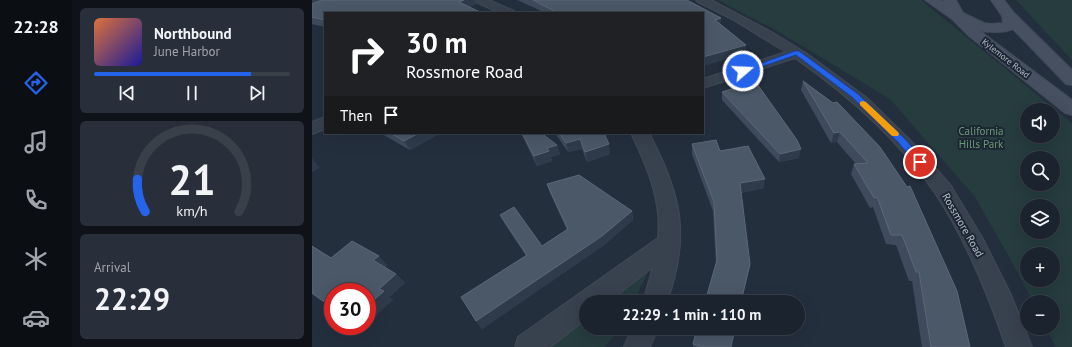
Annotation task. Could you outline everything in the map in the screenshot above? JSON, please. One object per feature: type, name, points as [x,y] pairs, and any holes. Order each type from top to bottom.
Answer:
[{"type":"main road","points":[[931,0],[958,17],[980,26],[1004,28],[1010,25],[1010,16]]},
{"type":"main road","name":"Kylemore Road","points":[[950,0],[951,5],[958,17],[974,34],[1072,109]]},
{"type":"main road","points":[[997,0],[1010,16],[1072,80]]},
{"type":"street","points":[[312,2],[318,0]]},
{"type":"street","points":[[480,0],[508,12]]},
{"type":"street","name":"Rossmore Road","points":[[702,0],[744,21],[797,53],[855,96],[901,140],[940,185],[975,241],[1005,306],[1019,347]]},
{"type":"street","points":[[704,84],[797,53]]},
{"type":"street","points":[[312,129],[324,123]]},
{"type":"street","points":[[641,134],[655,162],[665,197],[670,226],[666,261],[657,295]]},
{"type":"street","points":[[598,295],[667,244]]},
{"type":"street","points":[[528,347],[579,309]]},
{"type":"street","points":[[637,347],[642,335]]},
{"type":"green space","name":"California Hills Park","points":[[718,0],[921,0],[1047,103],[1020,103],[1020,143],[1060,143],[1060,113],[1072,123],[1072,347],[1056,347],[1050,335],[1060,335],[1060,295],[1029,295],[1025,287],[1060,287],[1060,247],[1020,247],[1020,278],[975,197],[890,99],[779,32]]},
{"type":"green space","points":[[1016,0],[1072,0],[1072,60]]},
{"type":"green space","points":[[651,265],[637,295],[611,295]]},
{"type":"green space","points":[[579,319],[579,335],[614,335],[605,347],[543,347]]},
{"type":"building","points":[[322,0],[464,0],[459,2],[480,12],[324,12],[324,20],[312,17],[312,4]]},
{"type":"building","points":[[533,0],[687,0],[721,18],[715,20],[746,45],[704,57],[704,12],[556,12]]},
{"type":"building","points":[[755,81],[797,140],[801,149],[780,154],[722,92]]},
{"type":"building","points":[[803,81],[833,103],[837,102],[880,147],[907,187],[910,186],[957,291],[970,347],[931,347],[919,272],[916,272],[902,235],[891,235],[877,197],[874,198],[854,164],[868,163],[840,132],[834,133]]},
{"type":"building","points":[[392,134],[417,134],[404,141]]},
{"type":"building","points":[[523,134],[542,134],[557,145],[547,148],[549,151],[534,156]]},
{"type":"building","points":[[560,134],[604,134],[609,144],[585,152],[580,139],[566,143]]},
{"type":"building","points":[[716,140],[720,151],[748,146],[765,179],[740,183],[750,264],[743,295],[707,295],[717,260],[714,202],[692,144]]},
{"type":"building","points":[[579,175],[632,211],[602,236],[476,321],[461,297],[527,255],[500,215],[514,207],[542,246],[568,229],[547,184]]},
{"type":"building","points":[[352,241],[379,256],[373,260],[396,274],[379,289],[384,291],[376,298],[376,283],[324,283],[324,302],[312,293],[312,246],[331,258]]},
{"type":"building","points":[[695,335],[734,335],[731,347],[704,347],[693,344]]},
{"type":"slow traffic","points":[[863,103],[895,134]]},
{"type":"route","points":[[743,71],[797,53],[855,96],[901,140],[920,162]]}]
